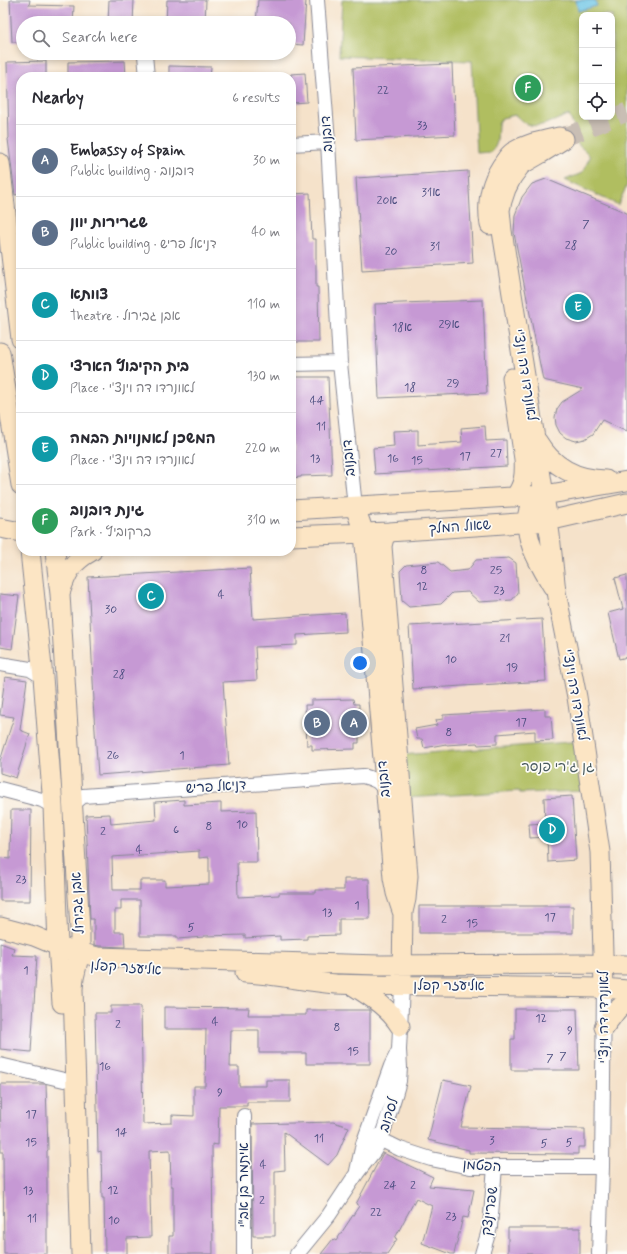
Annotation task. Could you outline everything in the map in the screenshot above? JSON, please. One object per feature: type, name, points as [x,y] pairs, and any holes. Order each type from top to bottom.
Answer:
[{"type":"street","name":"דובנוב","points":[[317,0],[328,142],[340,363],[355,507],[364,533],[393,878],[402,912]]},
{"type":"street","points":[[145,60],[147,72]]},
{"type":"street","points":[[498,187],[512,177],[521,165],[540,154],[563,137]]},
{"type":"street","points":[[296,144],[328,142]]},
{"type":"street","points":[[0,163],[16,297]]},
{"type":"street","name":"לאונרדו דה וינצ'י","points":[[498,187],[502,230],[548,520],[556,592],[577,697],[600,852],[604,964],[604,1027],[599,1254]]},
{"type":"street","name":"לאונרדו דה וינצ'י","points":[[498,187],[489,198],[488,211],[524,459],[524,480],[515,497]]},
{"type":"street","points":[[0,352],[2,380],[16,457]]},
{"type":"street","points":[[296,364],[340,363]]},
{"type":"street","points":[[535,439],[550,460],[569,472],[599,480],[627,480]]},
{"type":"street","name":"שאול המלך","points":[[296,510],[544,495],[627,480]]},
{"type":"street","points":[[544,495],[536,499],[530,508],[527,522],[529,538],[534,554],[556,592]]},
{"type":"street","name":"שאול המלך","points":[[296,536],[389,532],[548,520],[627,503]]},
{"type":"street","points":[[0,528],[16,531]]},
{"type":"street","name":"דובנוב","points":[[389,532],[384,538],[382,546],[408,876],[406,899],[402,912],[402,986]]},
{"type":"street","name":"אבן גבירול","points":[[31,556],[43,677],[53,806],[58,946],[62,987],[70,1254]]},
{"type":"street","name":"אבן גבירול","points":[[56,556],[60,594],[80,930],[78,958],[73,989],[81,1254]]},
{"type":"street","points":[[60,594],[66,576],[78,560],[84,556]]},
{"type":"street","points":[[0,664],[30,669],[43,677]]},
{"type":"street","points":[[363,776],[369,772],[382,754]]},
{"type":"street","name":"דניאל פריש","points":[[73,805],[83,796],[363,776],[380,782],[386,791]]},
{"type":"street","points":[[0,789],[42,800],[53,806]]},
{"type":"street","points":[[0,927],[34,936],[58,946]]},
{"type":"street","name":"אליעזר קפלן","points":[[58,946],[66,957],[78,958],[97,957],[402,965],[627,965]]},
{"type":"street","name":"אליעזר קפלן","points":[[78,958],[96,968],[263,974],[320,983],[402,986],[604,988],[627,990]]},
{"type":"street","points":[[351,984],[383,1005],[400,1026]]},
{"type":"street","name":"לסקוב","points":[[297,1254],[329,1215],[381,1139],[396,1095],[399,1081],[402,986]]},
{"type":"street","points":[[604,1027],[617,1010],[627,1001]]},
{"type":"street","name":"לסקוב","points":[[357,1173],[363,1144],[391,1066],[399,1050]]},
{"type":"street","points":[[0,1065],[64,1080]]},
{"type":"street","name":"איתמר בן אב\"י","points":[[244,1116],[244,1254]]},
{"type":"street","name":"הפטמן","points":[[367,1133],[400,1149],[431,1159],[470,1167],[602,1168]]},
{"type":"street","name":"שפרינצק","points":[[482,1254],[490,1227],[496,1167]]},
{"type":"green space","points":[[342,0],[627,0],[627,185],[618,205],[565,180],[582,173],[590,157],[574,138],[577,134],[569,115],[547,124],[536,126],[525,123],[515,115],[502,118],[498,124],[497,142],[495,147],[491,152],[477,153],[472,61],[339,56]]},
{"type":"green space","name":"גן ג'רי פנסר","points":[[583,741],[590,791],[520,793],[519,791],[406,798],[401,755]]},
{"type":"water","points":[[576,0],[595,0],[597,6],[578,11]]},
{"type":"building","points":[[10,0],[30,0],[29,5],[74,6],[73,16],[16,16],[16,42],[12,42]]},
{"type":"building","points":[[109,0],[134,0],[133,16],[108,16]]},
{"type":"building","points":[[167,0],[206,0],[205,16],[166,16]]},
{"type":"building","points":[[258,0],[306,0],[303,45],[296,44],[296,16],[257,16]]},
{"type":"building","points":[[46,61],[46,72],[16,72],[15,195],[8,139],[7,62]]},
{"type":"building","points":[[125,61],[126,72],[68,72],[68,62]]},
{"type":"building","points":[[452,64],[455,135],[356,140],[353,68]]},
{"type":"building","points":[[169,66],[211,67],[210,72],[169,72]]},
{"type":"building","points":[[305,73],[307,102],[296,103],[296,74]]},
{"type":"building","points":[[468,171],[473,263],[362,270],[356,178]]},
{"type":"building","points":[[546,179],[627,213],[627,432],[602,420],[593,434],[585,439],[576,441],[566,438],[560,433],[556,425],[555,417],[557,409],[562,402],[583,389],[543,380],[514,233],[515,215],[522,197],[532,184]]},
{"type":"building","points":[[310,193],[312,239],[316,239],[316,287],[318,287],[319,342],[296,342],[296,194]]},
{"type":"building","points":[[483,300],[487,393],[379,398],[375,304]]},
{"type":"building","points":[[296,377],[328,377],[332,475],[296,478]]},
{"type":"building","points":[[485,426],[486,441],[506,440],[507,466],[375,474],[373,448],[394,446],[393,431],[418,430],[418,445],[462,442],[461,428]]},
{"type":"building","points":[[509,558],[516,563],[518,593],[512,600],[479,602],[468,592],[452,593],[441,604],[409,607],[402,601],[400,571],[406,565],[438,562],[450,572],[468,570],[476,560]]},
{"type":"building","points":[[250,568],[253,619],[345,613],[346,632],[297,635],[297,645],[255,647],[257,680],[223,682],[229,765],[98,775],[93,701],[88,577]]},
{"type":"building","points":[[627,575],[627,657],[619,659],[608,613],[623,609],[615,578]]},
{"type":"building","points":[[0,594],[19,596],[12,649],[0,647]]},
{"type":"building","points":[[542,619],[546,681],[413,689],[409,626]]},
{"type":"building","points":[[5,677],[27,680],[20,730],[30,734],[16,778],[0,773],[0,761],[14,717],[0,715]]},
{"type":"building","points":[[353,699],[354,704],[359,704],[359,743],[355,743],[355,749],[312,750],[312,745],[307,745],[305,705],[311,705],[311,700]]},
{"type":"building","points":[[545,709],[545,716],[551,716],[553,740],[535,741],[535,731],[497,734],[497,744],[446,744],[424,748],[422,739],[417,739],[415,729],[437,725],[436,720],[443,719],[443,715]]},
{"type":"building","points":[[572,796],[576,860],[548,862],[547,837],[530,838],[529,824],[545,823],[544,798]]},
{"type":"building","points":[[184,800],[184,805],[221,803],[221,812],[256,811],[257,862],[237,862],[238,897],[279,895],[279,893],[316,893],[316,890],[344,890],[344,879],[369,879],[370,919],[339,919],[339,935],[307,936],[307,939],[280,940],[280,936],[245,938],[245,935],[204,936],[177,939],[177,936],[140,936],[140,900],[121,900],[121,910],[115,910],[115,932],[124,932],[125,947],[94,945],[94,919],[90,919],[86,815],[110,814],[111,824],[156,820],[155,802]],"holes":[[[199,851],[199,858],[209,857],[209,884],[165,886],[165,880],[140,880],[140,890],[113,890],[112,857]]]},
{"type":"building","points":[[11,810],[31,810],[30,901],[0,901],[0,858],[10,859]]},
{"type":"building","points":[[419,906],[573,906],[573,933],[419,933]]},
{"type":"building","points":[[0,943],[14,948],[12,955],[37,956],[31,1052],[0,1049]]},
{"type":"building","points":[[111,1006],[141,1006],[143,1124],[172,1123],[172,1115],[194,1116],[194,1086],[205,1086],[206,1029],[164,1029],[164,1007],[249,1008],[248,1015],[306,1015],[306,1010],[370,1010],[370,1064],[306,1064],[306,1053],[259,1053],[259,1030],[231,1030],[230,1067],[239,1067],[239,1086],[266,1086],[266,1080],[290,1080],[290,1102],[247,1102],[247,1106],[219,1106],[218,1145],[212,1144],[213,1254],[169,1254],[169,1236],[173,1236],[173,1186],[171,1186],[170,1150],[149,1151],[151,1237],[127,1238],[127,1254],[105,1254],[101,1151],[98,1152],[95,1013],[111,1013]]},
{"type":"building","points":[[515,1009],[577,1009],[579,1070],[511,1070],[511,1039],[515,1039]]},
{"type":"building","points":[[443,1080],[471,1086],[461,1127],[585,1129],[585,1147],[578,1147],[578,1154],[469,1153],[469,1150],[428,1140]]},
{"type":"building","points":[[0,1084],[46,1084],[48,1150],[47,1254],[4,1254],[3,1152],[1,1152]]},
{"type":"building","points":[[333,1122],[349,1127],[337,1155],[328,1165],[284,1132],[285,1170],[275,1171],[275,1236],[253,1236],[252,1124]]},
{"type":"building","points":[[383,1153],[433,1177],[429,1186],[474,1190],[468,1218],[463,1217],[454,1254],[422,1243],[432,1206],[416,1198],[395,1238],[397,1239],[387,1254],[321,1254],[333,1239],[336,1241],[359,1206],[356,1204]]},
{"type":"building","points":[[508,1228],[580,1228],[580,1254],[508,1254]]},
{"type":"tunnel","points":[[563,136],[570,135],[627,112]]},
{"type":"place","name":"גינת דובנוב","points":[[528,88]]},
{"type":"place","name":"המשכן לאמנויות הבמה","points":[[578,307]]},
{"type":"place","name":"צוותא","points":[[151,596]]},
{"type":"place","name":"שגרירות יוון","points":[[317,723]]},
{"type":"place","name":"Embassy of Spain","points":[[354,723]]},
{"type":"place","name":"בית הקיבוץ הארצי","points":[[552,830]]}]
